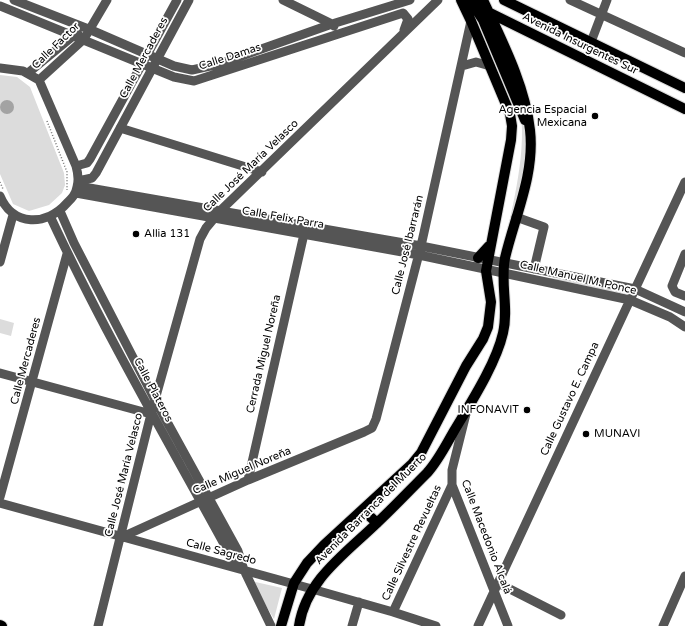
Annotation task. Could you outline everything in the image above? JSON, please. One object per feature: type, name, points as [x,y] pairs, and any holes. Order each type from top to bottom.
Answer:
[{"type":"main road","name":"Avenida Barranca del Muerto","points":[[282,626],[294,583],[307,563],[324,545],[412,464],[421,453],[459,379],[483,339],[488,327],[491,308],[486,271],[482,259],[492,241],[511,140],[512,126],[510,114],[471,22],[460,0]]},
{"type":"main road","name":"Avenida Insurgentes Sur","points":[[504,0],[685,88]]},
{"type":"main road","name":"Avenida Barranca del Muerto","points":[[299,626],[305,605],[312,589],[330,566],[377,523],[437,460],[467,409],[498,349],[503,333],[505,303],[503,269],[531,161],[530,129],[526,105],[513,69],[478,3]]},
{"type":"main road","name":"Avenida Insurgentes Sur","points":[[478,3],[685,109]]},
{"type":"main road","points":[[478,3],[483,20],[523,116],[530,129]]},
{"type":"main road","points":[[363,510],[377,523]]},
{"type":"street","name":"Calle Damas","points":[[0,6],[174,77],[194,81],[407,12],[409,8],[406,1],[332,24],[202,69],[184,69],[14,0]]},
{"type":"street","name":"Calle Factor","points":[[39,80],[84,39],[91,30],[107,0]]},
{"type":"street","name":"Calle Mercaderes","points":[[76,166],[87,163],[90,160],[177,0]]},
{"type":"street","name":"Calle Mercaderes","points":[[77,187],[92,178],[96,173],[189,0]]},
{"type":"street","points":[[283,0],[332,24],[339,34]]},
{"type":"street","name":"Calle José María Velasco","points":[[98,626],[122,537],[151,414],[200,239],[221,210],[262,172],[438,0]]},
{"type":"street","points":[[570,0],[602,13],[685,53]]},
{"type":"street","points":[[591,42],[607,0]]},
{"type":"street","name":"Calle Damas","points":[[402,35],[408,22],[407,17],[403,13]]},
{"type":"street","name":"Calle José Ibarrarán","points":[[372,428],[376,419],[420,251],[471,22]]},
{"type":"street","name":"Calle Factor","points":[[28,73],[73,36],[91,30]]},
{"type":"street","points":[[462,66],[476,62],[490,66]]},
{"type":"street","points":[[0,68],[28,73],[39,80],[76,166],[77,187],[60,211],[50,216],[26,220],[14,215],[4,205],[3,196]]},
{"type":"street","points":[[120,128],[262,172]]},
{"type":"street","name":"Calle Gustavo E. Campa","points":[[478,626],[685,182]]},
{"type":"street","name":"Calle Felix Parra","points":[[77,187],[214,218],[304,234],[482,259]]},
{"type":"street","name":"Calle Felix Parra","points":[[77,187],[221,210],[420,251],[486,271]]},
{"type":"street","name":"Calle Plateros","points":[[60,211],[74,243],[205,500],[230,555],[244,570],[271,626]]},
{"type":"street","points":[[0,262],[14,215]]},
{"type":"street","name":"Calle Plateros","points":[[50,216],[68,254],[151,414],[205,500]]},
{"type":"street","points":[[516,216],[544,227],[534,269]]},
{"type":"street","name":"Cerrada Miguel Noreña","points":[[248,480],[304,234]]},
{"type":"street","name":"Calle Mercaderes","points":[[0,497],[68,254]]},
{"type":"street","points":[[685,254],[672,286],[675,292],[685,296]]},
{"type":"street","name":"Calle Manuel M. Ponce","points":[[482,259],[503,269],[630,300],[670,317],[685,327]]},
{"type":"street","name":"Calle Manuel M. Ponce","points":[[486,271],[503,269],[534,269],[635,289],[685,312]]},
{"type":"street","points":[[0,373],[151,414]]},
{"type":"street","name":"Calle Macedonio Alcalá","points":[[467,409],[452,470],[452,485],[493,593],[508,626]]},
{"type":"street","name":"Calle Miguel Noreña","points":[[122,537],[248,480],[372,428]]},
{"type":"street","name":"Calle Silvestre Revueltas","points":[[393,612],[452,485]]},
{"type":"street","name":"Calle Sagredo","points":[[0,503],[294,583],[436,626]]},
{"type":"street","points":[[663,626],[685,576]]},
{"type":"street","points":[[498,583],[561,615]]},
{"type":"street","points":[[352,626],[359,602]]},
{"type":"path","points":[[44,115],[67,172],[68,185],[65,194]]},
{"type":"path","points":[[0,182],[3,196]]},
{"type":"shaded area","points":[[0,75],[17,77],[30,87],[64,173],[65,185],[62,193],[49,205],[29,211],[13,204],[0,174]]},
{"type":"shaded area","points":[[4,100],[10,100],[14,104],[14,110],[10,114],[4,114],[0,110],[0,104]]},
{"type":"shaded area","points":[[521,113],[527,121],[524,174],[502,257],[520,167],[522,131]]},
{"type":"shaded area","points":[[520,274],[627,288],[627,294],[519,280]]},
{"type":"shaded area","points":[[0,319],[14,323],[11,336],[0,333]]},
{"type":"shaded area","points":[[251,581],[282,588],[274,619]]},
{"type":"place","name":"Agencia Espacial Mexicana","points":[[595,116]]},
{"type":"place","name":"Allia 131","points":[[136,234]]},
{"type":"place","name":"INFONAVIT","points":[[527,410]]},
{"type":"place","name":"MUNAVI","points":[[586,434]]}]
